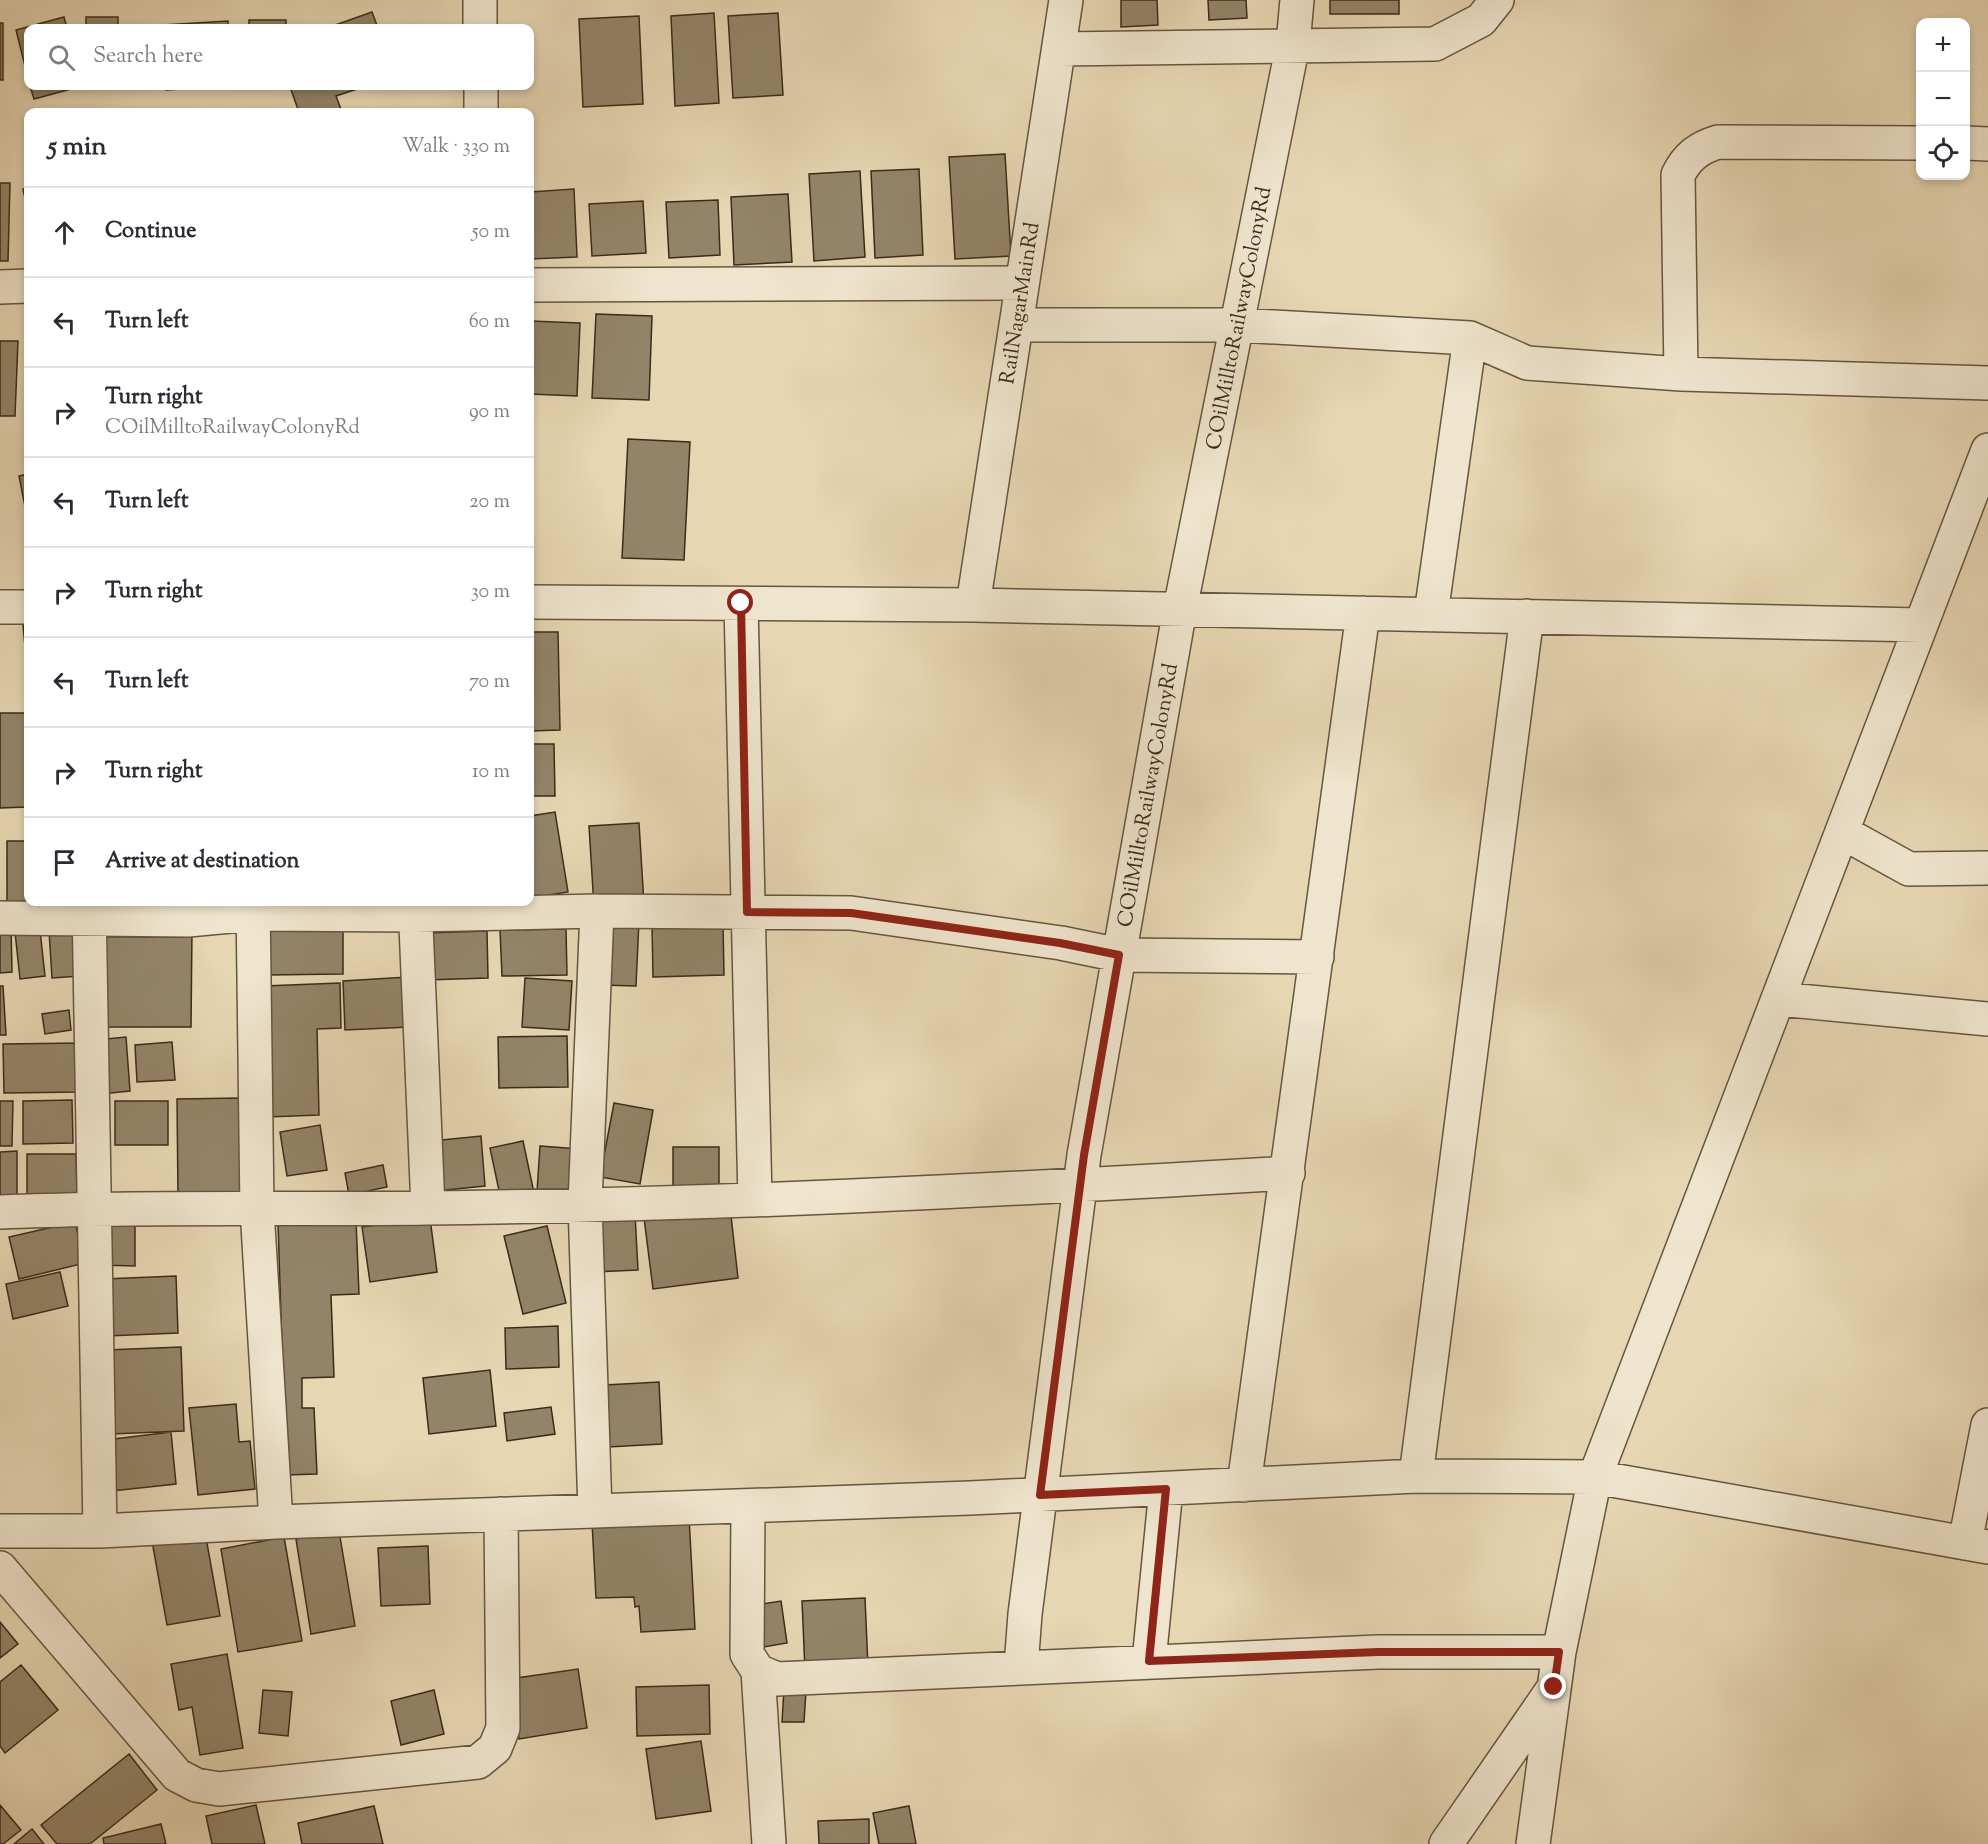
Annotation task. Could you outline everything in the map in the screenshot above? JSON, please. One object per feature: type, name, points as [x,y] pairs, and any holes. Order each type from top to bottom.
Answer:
[{"type":"street","points":[[480,0],[480,24]]},
{"type":"street","name":"RailNagarMainRd","points":[[973,605],[1066,0]]},
{"type":"street","name":"COilMilltoRailwayColonyRd","points":[[1021,1667],[1025,1614],[1080,1185],[1180,609],[1293,44],[1297,0]]},
{"type":"street","points":[[1059,50],[1293,44],[1435,44],[1481,20],[1497,0]]},
{"type":"street","points":[[481,90],[481,108]]},
{"type":"street","points":[[1681,374],[1678,175],[1689,157],[1705,146],[1718,142],[1916,143]]},
{"type":"street","points":[[1970,143],[1988,144]]},
{"type":"street","points":[[534,285],[1022,283]]},
{"type":"street","points":[[0,286],[24,286]]},
{"type":"street","points":[[1016,325],[1237,325],[1470,338],[1527,363],[1681,374],[1988,384]]},
{"type":"street","points":[[1431,614],[1470,338]]},
{"type":"street","points":[[1533,1844],[1559,1652],[1595,1477],[1988,450]]},
{"type":"street","points":[[534,602],[973,605],[1921,625]]},
{"type":"street","points":[[741,603],[755,1200]]},
{"type":"street","points":[[0,607],[24,607]]},
{"type":"street","points":[[1244,1485],[1363,613]]},
{"type":"street","points":[[1416,1476],[1527,616]]},
{"type":"street","points":[[1842,832],[1909,869],[1988,868]]},
{"type":"street","points":[[0,918],[89,910],[188,920],[252,908],[851,913],[1060,943],[1119,955],[1317,957]]},
{"type":"street","points":[[252,908],[256,1209],[276,1522]]},
{"type":"street","points":[[415,908],[428,1208]]},
{"type":"street","points":[[89,910],[100,1531]]},
{"type":"street","points":[[595,1511],[585,1204],[597,911]]},
{"type":"street","points":[[1778,999],[1988,1019]]},
{"type":"street","points":[[0,1212],[93,1209],[428,1208],[867,1197],[1288,1173]]},
{"type":"street","points":[[0,1531],[100,1531],[276,1522],[1040,1495],[1416,1476],[1595,1477],[1976,1545],[1988,1425]]},
{"type":"street","points":[[1149,1661],[1166,1489]]},
{"type":"street","points":[[748,1506],[747,1654],[758,1671],[769,1844]]},
{"type":"street","points":[[0,1568],[177,1776],[196,1785],[219,1789],[478,1762],[495,1748],[503,1728],[501,1514]]},
{"type":"street","points":[[758,1671],[777,1679],[1378,1652],[1559,1652]]},
{"type":"street","points":[[1446,1844],[1554,1687]]},
{"type":"building","points":[[1121,0],[1157,0],[1158,25],[1121,27]]},
{"type":"building","points":[[1208,0],[1246,0],[1247,18],[1209,20]]},
{"type":"building","points":[[1330,0],[1399,0],[1399,14],[1330,14]]},
{"type":"building","points":[[372,12],[376,24],[338,24]]},
{"type":"building","points":[[714,13],[719,103],[675,106],[671,16]]},
{"type":"building","points":[[778,13],[783,95],[733,98],[728,16]]},
{"type":"building","points":[[639,16],[643,104],[583,107],[579,19]]},
{"type":"building","points":[[64,17],[66,24],[38,24]]},
{"type":"building","points":[[86,17],[118,17],[118,24],[86,24]]},
{"type":"building","points":[[249,20],[286,20],[286,24],[249,24]]},
{"type":"building","points":[[228,21],[228,24],[179,24]]},
{"type":"building","points":[[0,23],[3,23],[3,80],[0,80]]},
{"type":"building","points":[[24,28],[24,62],[16,30]]},
{"type":"building","points":[[31,90],[67,90],[34,99]]},
{"type":"building","points":[[291,90],[354,90],[336,96],[340,108],[298,108]]},
{"type":"building","points":[[1005,154],[1011,256],[955,259],[949,157]]},
{"type":"building","points":[[919,169],[923,255],[875,258],[871,171]]},
{"type":"building","points":[[860,171],[865,257],[814,261],[809,174]]},
{"type":"building","points":[[0,183],[10,183],[8,261],[0,261]]},
{"type":"building","points":[[574,189],[577,257],[534,259],[534,192]]},
{"type":"building","points":[[788,194],[792,262],[734,265],[731,197]]},
{"type":"building","points":[[718,200],[720,255],[669,258],[666,202]]},
{"type":"building","points":[[643,201],[646,253],[592,256],[589,204]]},
{"type":"building","points":[[596,314],[652,316],[649,400],[592,398]]},
{"type":"building","points":[[534,321],[580,323],[577,396],[534,394]]},
{"type":"building","points":[[0,341],[18,341],[15,416],[0,416]]},
{"type":"building","points":[[628,439],[690,442],[684,560],[622,558]]},
{"type":"building","points":[[24,475],[24,502],[19,476]]},
{"type":"building","points":[[534,632],[558,632],[560,730],[534,731]]},
{"type":"building","points":[[0,713],[24,713],[24,807],[0,808]]},
{"type":"building","points":[[534,744],[554,744],[555,796],[534,796]]},
{"type":"building","points":[[555,812],[568,892],[534,897],[534,815]]},
{"type":"building","points":[[639,823],[644,904],[594,907],[589,826]]},
{"type":"building","points":[[7,841],[24,841],[24,906],[75,906],[75,911],[7,911]]},
{"type":"building","points":[[605,919],[639,921],[636,986],[602,985]]},
{"type":"building","points":[[343,922],[343,974],[267,975],[267,923]]},
{"type":"building","points":[[723,924],[724,975],[653,977],[652,925]]},
{"type":"building","points":[[0,928],[11,928],[12,972],[0,973]]},
{"type":"building","points":[[77,928],[80,976],[52,978],[49,930]]},
{"type":"building","points":[[566,929],[567,975],[502,976],[500,930]]},
{"type":"building","points":[[40,930],[45,976],[20,979],[15,932]]},
{"type":"building","points":[[102,931],[192,931],[191,1027],[102,1027]]},
{"type":"building","points":[[487,931],[488,978],[426,980],[425,933]]},
{"type":"building","points":[[408,977],[410,1027],[345,1030],[343,981]]},
{"type":"building","points":[[525,978],[572,981],[569,1030],[522,1027]]},
{"type":"building","points":[[340,983],[341,1028],[317,1029],[319,1115],[267,1117],[264,986]]},
{"type":"building","points":[[0,986],[3,986],[6,1035],[0,1035]]},
{"type":"building","points":[[69,1010],[71,1030],[45,1034],[42,1014]]},
{"type":"building","points":[[567,1036],[568,1087],[499,1088],[498,1037]]},
{"type":"building","points":[[126,1037],[130,1091],[101,1094],[96,1040]]},
{"type":"building","points":[[172,1042],[175,1080],[137,1082],[135,1045]]},
{"type":"building","points":[[80,1043],[80,1092],[4,1093],[3,1044]]},
{"type":"building","points":[[241,1098],[242,1196],[178,1196],[177,1099]]},
{"type":"building","points":[[72,1100],[73,1143],[23,1144],[23,1101]]},
{"type":"building","points":[[0,1101],[13,1101],[12,1146],[0,1146]]},
{"type":"building","points":[[115,1101],[168,1101],[168,1145],[115,1145]]},
{"type":"building","points":[[614,1103],[653,1110],[640,1184],[600,1177]]},
{"type":"building","points":[[320,1125],[327,1170],[287,1176],[280,1132]]},
{"type":"building","points":[[481,1136],[485,1186],[436,1191],[432,1141]]},
{"type":"building","points":[[523,1141],[534,1193],[501,1200],[490,1148]]},
{"type":"building","points":[[540,1146],[579,1149],[575,1195],[537,1192]]},
{"type":"building","points":[[673,1147],[719,1147],[719,1187],[673,1188]]},
{"type":"building","points":[[17,1151],[17,1199],[0,1199],[0,1152]]},
{"type":"building","points":[[27,1154],[76,1154],[77,1196],[27,1197]]},
{"type":"building","points":[[383,1165],[387,1187],[349,1195],[345,1173]]},
{"type":"building","points":[[730,1207],[738,1278],[653,1289],[644,1218]]},
{"type":"building","points":[[635,1214],[638,1270],[594,1272],[592,1216]]},
{"type":"building","points":[[430,1218],[437,1272],[370,1282],[362,1227]]},
{"type":"building","points":[[356,1220],[359,1294],[331,1295],[334,1377],[302,1378],[302,1408],[314,1408],[317,1474],[286,1475],[278,1223]]},
{"type":"building","points":[[75,1222],[85,1263],[19,1279],[9,1237]]},
{"type":"building","points":[[101,1222],[135,1222],[135,1266],[100,1265]]},
{"type":"building","points":[[547,1226],[566,1303],[523,1314],[504,1236]]},
{"type":"building","points":[[60,1272],[68,1306],[13,1319],[6,1284]]},
{"type":"building","points":[[176,1276],[178,1333],[107,1336],[104,1279]]},
{"type":"building","points":[[558,1326],[559,1367],[506,1369],[505,1328]]},
{"type":"building","points":[[181,1347],[184,1431],[110,1434],[106,1350]]},
{"type":"building","points":[[490,1370],[496,1426],[429,1434],[423,1378]]},
{"type":"building","points":[[659,1382],[662,1444],[608,1447],[605,1385]]},
{"type":"building","points":[[236,1404],[239,1442],[250,1441],[255,1489],[198,1495],[189,1408]]},
{"type":"building","points":[[551,1407],[555,1434],[507,1441],[504,1413]]},
{"type":"building","points":[[171,1432],[176,1484],[112,1491],[106,1440]]},
{"type":"building","points":[[689,1517],[695,1629],[641,1632],[639,1606],[635,1607],[634,1597],[596,1598],[592,1522]]},
{"type":"building","points":[[339,1531],[355,1626],[311,1634],[296,1539]]},
{"type":"building","points":[[205,1532],[220,1616],[167,1625],[152,1541]]},
{"type":"building","points":[[284,1537],[302,1641],[238,1652],[221,1549]]},
{"type":"building","points":[[428,1546],[430,1604],[381,1606],[378,1548]]},
{"type":"building","points":[[865,1598],[868,1668],[805,1671],[802,1601]]},
{"type":"building","points":[[781,1601],[787,1643],[757,1648],[750,1606]]},
{"type":"building","points":[[0,1622],[18,1644],[0,1658]]},
{"type":"building","points":[[227,1654],[243,1748],[200,1755],[192,1707],[179,1710],[171,1664]]},
{"type":"building","points":[[21,1665],[58,1710],[5,1753],[0,1746],[0,1682]]},
{"type":"building","points":[[578,1669],[587,1728],[519,1739],[510,1679]]},
{"type":"building","points":[[709,1685],[710,1734],[637,1736],[636,1687]]},
{"type":"building","points":[[784,1689],[806,1691],[804,1722],[782,1722]]},
{"type":"building","points":[[263,1690],[292,1692],[288,1736],[259,1733]]},
{"type":"building","points":[[434,1690],[444,1734],[401,1745],[391,1701]]},
{"type":"building","points":[[701,1741],[711,1811],[656,1819],[646,1749]]},
{"type":"building","points":[[129,1754],[157,1790],[90,1844],[57,1844],[41,1825]]},
{"type":"building","points":[[0,1805],[21,1830],[3,1844],[0,1844]]},
{"type":"building","points":[[256,1805],[265,1844],[212,1844],[206,1816]]},
{"type":"building","points":[[374,1806],[383,1844],[302,1844],[298,1823]]},
{"type":"building","points":[[909,1806],[916,1844],[879,1844],[873,1813]]},
{"type":"building","points":[[869,1819],[869,1844],[819,1844],[818,1821]]},
{"type":"building","points":[[161,1824],[166,1844],[104,1844],[103,1838]]},
{"type":"building","points":[[32,1829],[44,1844],[14,1844]]},
{"type":"route","points":[[741,603],[747,912],[851,913],[1060,943],[1119,955],[1084,1155],[1040,1495],[1166,1489],[1149,1661],[1378,1652],[1559,1652],[1554,1687]]}]
